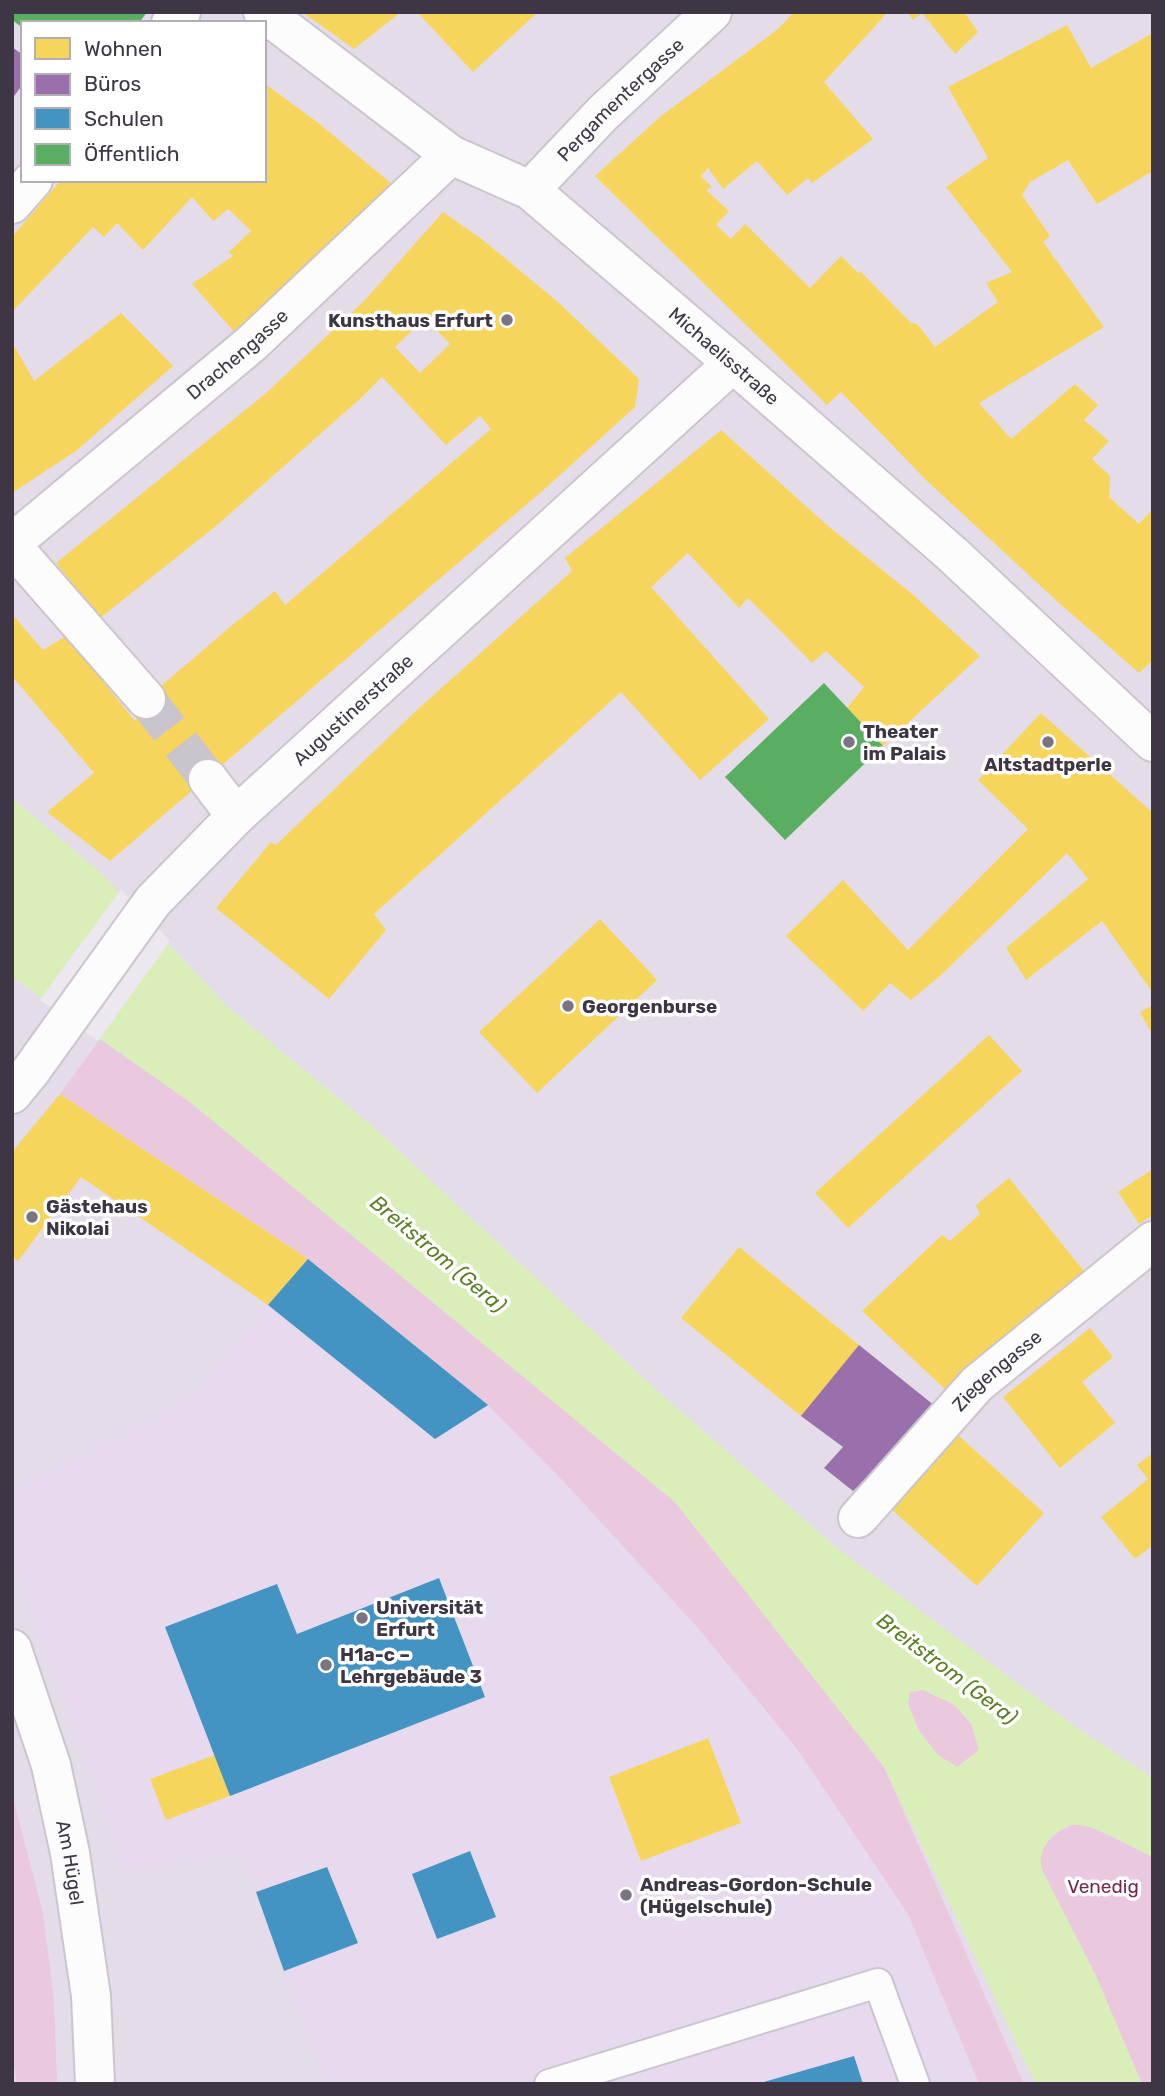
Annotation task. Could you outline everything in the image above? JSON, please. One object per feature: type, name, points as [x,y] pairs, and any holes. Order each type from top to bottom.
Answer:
[{"type":"street","name":"Michaelisstraße","points":[[263,12],[331,48],[451,155],[530,190],[952,554],[1149,732]]},
{"type":"street","name":"Pergamentergasse","points":[[530,190],[603,113],[712,12]]},
{"type":"street","name":"Drachengasse","points":[[146,699],[12,544],[252,343],[451,155]]},
{"type":"street","points":[[12,204],[31,182]]},
{"type":"street","name":"Augustinerstraße","points":[[17,1086],[153,901],[236,817],[733,363]]},
{"type":"street","points":[[208,779],[236,817]]},
{"type":"street","name":"Ziegengasse","points":[[858,1518],[977,1384],[1153,1241]]},
{"type":"street","name":"Am Hügel","points":[[12,1649],[51,1765],[70,1853],[91,1996],[95,2084]]},
{"type":"lane","points":[[549,2084],[878,1983],[915,2084]]},
{"type":"shaded area","points":[[12,12],[1153,12],[1153,2084],[12,2084]]},
{"type":"shaded area","name":"Universität Erfurt","points":[[308,1259],[488,1405],[565,1483],[699,1629],[764,1707],[798,1749],[908,1914],[979,2084],[326,2084],[243,1854],[123,1870],[80,1739],[12,1564],[12,1489],[192,1395]]},
{"type":"green space","points":[[100,1039],[190,1102],[675,1502],[884,1767],[1024,2084],[979,2084],[908,1914],[798,1750],[699,1629],[565,1483],[488,1405],[308,1259],[60,1094]]},
{"type":"green space","points":[[923,1690],[953,1704],[971,1723],[979,1750],[957,1767],[938,1755],[919,1731],[908,1704],[910,1692]]},
{"type":"green space","points":[[12,1794],[43,1913],[54,2000],[57,2084],[17,2084],[12,2053]]},
{"type":"green space","name":"Venedig","points":[[1072,1825],[1087,1825],[1153,1857],[1153,2084],[1142,2084],[1096,1976],[1041,1868],[1044,1846],[1058,1832]]},
{"type":"water","name":"Breitstrom (Gera)","points":[[12,798],[101,873],[228,1007],[372,1126],[652,1386],[838,1549],[1080,1730],[1153,1778],[1153,1857],[1091,1828],[1073,1825],[1052,1836],[1043,1849],[1041,1859],[1041,1868],[1096,1976],[1142,2084],[1036,2084],[884,1767],[675,1502],[190,1102],[12,977]],"holes":[[[923,1690],[953,1704],[971,1723],[979,1750],[957,1767],[938,1755],[919,1731],[908,1704],[910,1692]]]},
{"type":"pier","points":[[121,889],[170,941],[98,1041],[40,1000]]},
{"type":"building: Wohnen","points":[[302,12],[401,12],[354,49]]},
{"type":"building: Wohnen","points":[[417,12],[538,12],[473,72]]},
{"type":"building: Wohnen","points":[[794,12],[888,12],[824,82],[873,139],[812,183],[808,178],[787,195],[757,161],[723,189],[708,168],[701,176],[712,187],[706,190],[729,211],[716,225],[731,239],[745,224],[810,288],[841,256],[858,273],[860,271],[910,322],[918,325],[935,347],[998,302],[986,283],[1012,272],[946,187],[988,158],[948,87],[1067,25],[1091,68],[1153,33],[1153,171],[1097,204],[1068,160],[1030,182],[1022,195],[1050,236],[1043,242],[1104,327],[979,403],[1011,439],[1075,384],[1098,405],[1084,420],[1109,441],[1092,459],[1110,476],[1109,497],[1139,524],[1153,509],[1153,660],[1139,673],[926,480],[841,392],[827,405],[595,176],[661,116],[778,29]]},
{"type":"building: Wohnen","points":[[907,12],[964,12],[978,32],[955,54],[922,13],[913,20]]},
{"type":"building: Wohnen","points":[[266,84],[321,125],[398,189],[237,335],[192,284],[233,256],[229,252],[251,231],[228,209],[213,221],[192,197],[143,250],[117,223],[104,237],[93,227],[12,312],[12,237],[59,182],[266,182]]},
{"type":"building: Wohnen","points":[[443,212],[483,240],[559,303],[639,379],[635,407],[548,486],[110,861],[47,812],[94,773],[12,676],[12,614],[43,650],[66,636],[135,721],[146,699],[231,626],[275,591],[285,605],[491,429],[480,416],[446,445],[382,377],[216,526],[100,618],[56,563],[265,394],[364,301]],"holes":[[[425,318],[450,344],[420,373],[395,347]]]},
{"type":"building: Wohnen","points":[[121,313],[173,366],[76,451],[12,493],[12,342],[34,381]]},
{"type":"building: Wohnen","points":[[721,430],[980,656],[883,746],[847,708],[864,687],[826,651],[812,663],[748,598],[739,608],[688,553],[651,587],[769,719],[700,780],[621,692],[374,914],[386,930],[329,999],[216,908],[271,842],[276,845],[418,709],[572,571],[565,558]]},
{"type":"building: Wohnen","points":[[1041,713],[1153,813],[1153,993],[1102,921],[1026,980],[1006,948],[1088,879],[1067,853],[941,975],[911,1000],[890,983],[863,1011],[786,936],[843,880],[908,950],[1028,829],[978,780]]},
{"type":"building: Wohnen","name":"Georgenburse","points":[[600,919],[657,980],[537,1093],[479,1032]]},
{"type":"building: Wohnen","points":[[1153,1005],[1153,1036],[1140,1012]]},
{"type":"building: Wohnen","points":[[989,1035],[1022,1071],[848,1228],[815,1193]]},
{"type":"building: Wohnen","points":[[60,1094],[308,1259],[268,1305],[81,1177],[18,1261],[12,1257],[12,1152]]},
{"type":"building: Wohnen","points":[[1153,1169],[1153,1215],[1139,1224],[1118,1192]]},
{"type":"building: Wohnen","points":[[1009,1178],[1087,1275],[1054,1300],[1050,1298],[1021,1321],[1023,1326],[948,1392],[862,1311],[942,1235],[950,1241],[980,1214],[976,1205]]},
{"type":"building: Wohnen","points":[[739,1247],[859,1345],[801,1416],[681,1318]]},
{"type":"building: Wohnen","points":[[1090,1328],[1113,1357],[1082,1382],[1115,1423],[1060,1468],[1003,1397]]},
{"type":"building: Wohnen","points":[[958,1435],[1044,1513],[977,1586],[891,1509]]},
{"type":"building: Wohnen","points":[[1153,1453],[1153,1545],[1135,1559],[1101,1517],[1148,1479],[1137,1465]]},
{"type":"building: Wohnen","points":[[708,1738],[741,1823],[641,1861],[609,1777]]},
{"type":"building: Wohnen","points":[[215,1755],[230,1796],[166,1820],[150,1779]]},
{"type":"building: Büros","points":[[12,47],[21,54],[21,87],[12,99]]},
{"type":"building: Büros","points":[[859,1345],[935,1406],[904,1442],[853,1491],[824,1468],[843,1447],[801,1416]]},
{"type":"building: Schulen","points":[[308,1259],[488,1405],[435,1439],[268,1305]]},
{"type":"building: Schulen","name":"H1a-c – Lehrgebäude 3","points":[[439,1578],[485,1697],[230,1796],[165,1627],[277,1584],[297,1634]]},
{"type":"building: Schulen","points":[[470,1851],[496,1917],[437,1939],[412,1874]]},
{"type":"building: Schulen","points":[[327,1867],[358,1943],[284,1971],[256,1892]]},
{"type":"building: Schulen","points":[[854,2056],[863,2084],[760,2083]]},
{"type":"building: Öffentlich","points":[[12,12],[147,12],[140,21],[21,21],[21,27],[12,20]]},
{"type":"building: Öffentlich","points":[[824,683],[883,746],[785,840],[725,777]]},
{"type":"tunnel","points":[[146,699],[208,779]]},
{"type":"place","name":"Kunsthaus Erfurt","points":[[507,320]]},
{"type":"place","name":"Theater im Palais","points":[[849,742]]},
{"type":"place","name":"Altstadtperle","points":[[1048,742]]},
{"type":"place","name":"Georgenburse","points":[[568,1006]]},
{"type":"place","name":"Gästehaus Nikolai","points":[[32,1217]]},
{"type":"place","name":"Universität Erfurt","points":[[362,1618]]},
{"type":"place","name":"H1a-c – Lehrgebäude 3","points":[[326,1665]]},
{"type":"place","name":"Andreas-Gordon-Schule (Hügelschule)","points":[[626,1895]]}]
